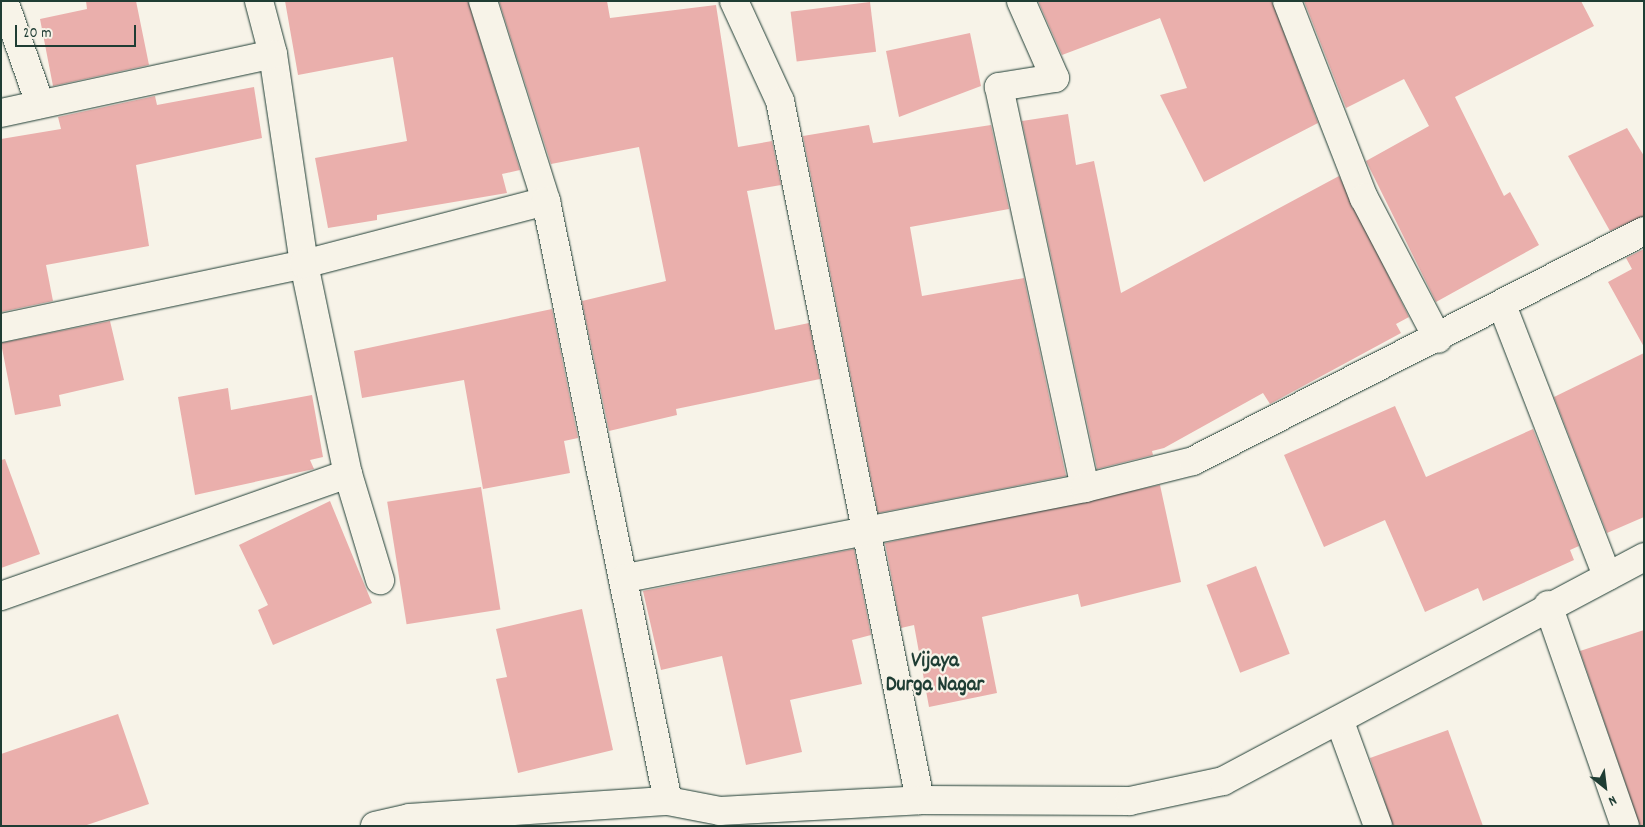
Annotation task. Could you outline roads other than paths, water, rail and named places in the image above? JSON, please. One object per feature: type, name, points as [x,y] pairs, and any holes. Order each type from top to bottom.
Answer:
[{"type":"street","points":[[4,1],[40,104]]},
{"type":"street","points":[[259,1],[273,54],[304,264],[348,474],[380,580]]},
{"type":"street","points":[[483,1],[546,201],[626,578],[668,801]]},
{"type":"street","points":[[734,1],[780,100],[864,532],[920,800]]},
{"type":"street","points":[[1020,1],[1055,78],[999,87],[1084,488]]},
{"type":"street","points":[[1287,1],[1364,198],[1438,339]]},
{"type":"street","points":[[1,113],[273,54]]},
{"type":"street","points":[[1,328],[304,264],[546,201]]},
{"type":"street","points":[[626,578],[1084,488],[1193,460],[1438,339],[1644,231]]},
{"type":"street","points":[[1502,305],[1607,576]]},
{"type":"street","points":[[1,596],[348,474]]},
{"type":"street","points":[[375,826],[409,818],[668,801],[722,818],[920,800],[1130,801],[1223,781],[1340,722],[1548,606],[1644,557]]},
{"type":"street","points":[[1548,606],[1625,826]]},
{"type":"street","points":[[1340,722],[1378,826]]},
{"type":"district","name":"Vijaya Durga Nagar","points":[[935,674]]}]
